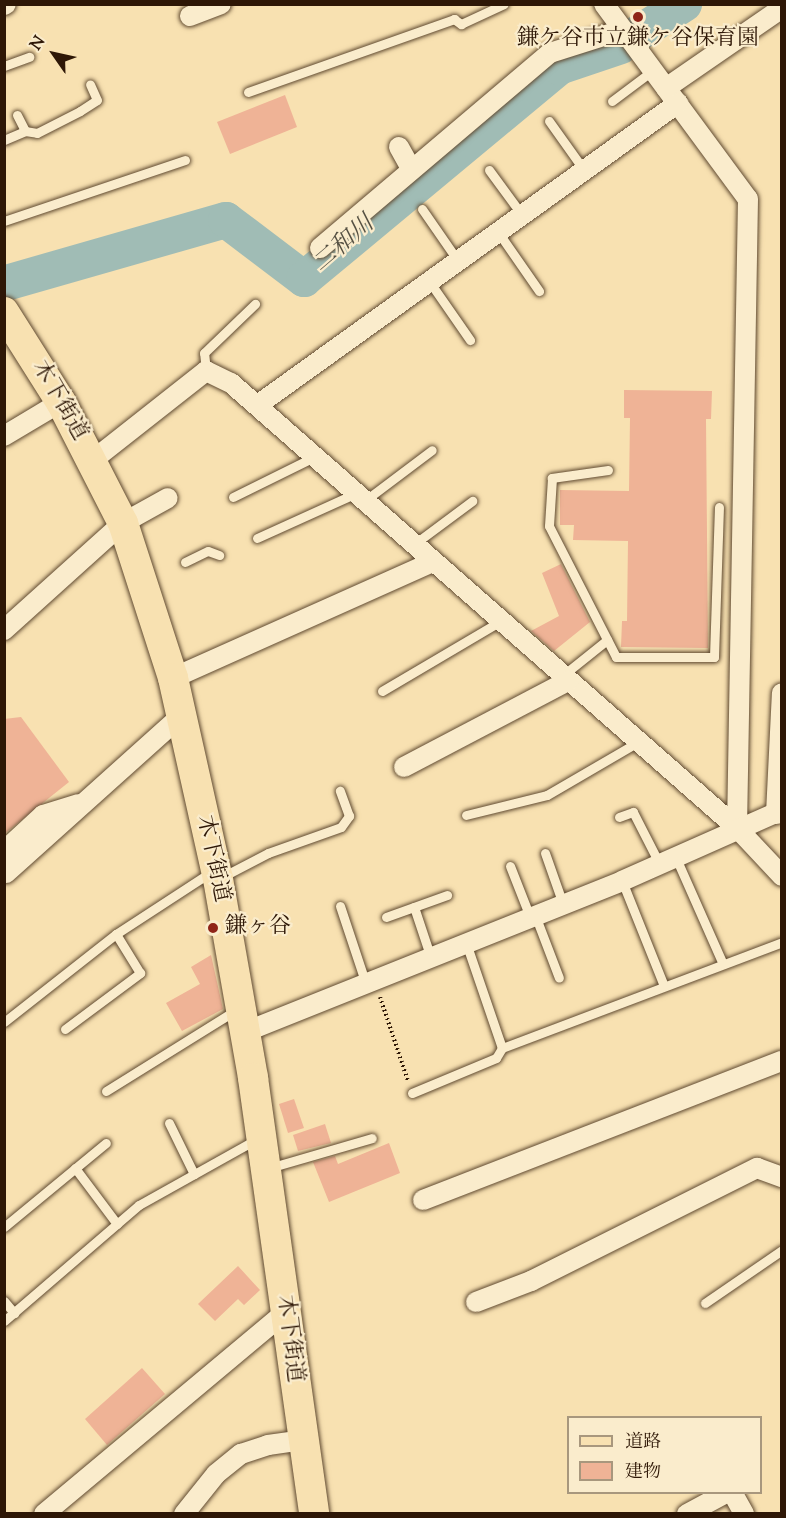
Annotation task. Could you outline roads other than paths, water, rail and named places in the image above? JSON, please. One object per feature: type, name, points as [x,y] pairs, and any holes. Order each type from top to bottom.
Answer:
[{"type":"main road","name":"木下街道","points":[[4,312],[61,402],[93,460],[123,523],[173,678],[216,874],[243,1019],[267,1168],[314,1514]]},
{"type":"street","points":[[190,16],[221,4]]},
{"type":"street","points":[[604,4],[626,37],[672,95],[748,206],[737,828]]},
{"type":"street","points":[[259,404],[584,170],[672,95],[782,8]]},
{"type":"street","points":[[320,248],[550,53],[626,37]]},
{"type":"street","points":[[399,147],[412,170]]},
{"type":"street","points":[[93,460],[206,370],[259,404],[359,498],[737,828],[782,876]]},
{"type":"street","points":[[4,436],[61,402]]},
{"type":"street","points":[[4,630],[123,523],[168,498]]},
{"type":"street","points":[[173,678],[432,562]]},
{"type":"street","points":[[404,767],[565,679]]},
{"type":"street","points":[[243,1019],[370,982],[622,881],[737,828],[779,812],[782,693]]},
{"type":"street","points":[[6,873],[181,716]]},
{"type":"street","points":[[4,850],[44,815],[86,801]]},
{"type":"street","points":[[423,1200],[782,1061]]},
{"type":"street","points":[[476,1302],[531,1281],[757,1168],[782,1177]]},
{"type":"street","points":[[44,1514],[286,1312]]},
{"type":"street","points":[[184,1514],[216,1474],[241,1454],[268,1444],[303,1440]]},
{"type":"street","points":[[687,1514],[726,1494]]},
{"type":"street","points":[[731,1494],[744,1514]]},
{"type":"lane","points":[[248,92],[454,19],[461,24],[504,4]]},
{"type":"lane","points":[[4,66],[29,57]]},
{"type":"lane","points":[[612,101],[652,71]]},
{"type":"lane","points":[[4,140],[25,131],[37,133],[97,100],[90,84]]},
{"type":"lane","points":[[17,115],[25,131]]},
{"type":"lane","points":[[549,121],[584,170]]},
{"type":"lane","points":[[4,221],[185,160]]},
{"type":"lane","points":[[489,170],[522,215]]},
{"type":"lane","points":[[422,209],[458,261]]},
{"type":"lane","points":[[498,232],[539,291]]},
{"type":"lane","points":[[429,281],[470,340]]},
{"type":"lane","points":[[206,370],[204,353],[255,304]]},
{"type":"lane","points":[[257,538],[359,498],[432,450]]},
{"type":"lane","points":[[233,497],[314,457]]},
{"type":"lane","points":[[608,470],[552,478],[549,526],[616,657],[714,657],[719,507]]},
{"type":"lane","points":[[413,545],[472,501]]},
{"type":"lane","points":[[185,562],[207,550],[219,555]]},
{"type":"lane","points":[[382,690],[499,622]]},
{"type":"lane","points":[[565,679],[607,640]]},
{"type":"lane","points":[[466,815],[547,795],[638,742]]},
{"type":"lane","points":[[4,1022],[116,934],[216,874],[341,827],[349,816],[340,791]]},
{"type":"lane","points":[[619,817],[633,812],[668,861],[723,964]]},
{"type":"lane","points":[[545,853],[563,904]]},
{"type":"lane","points":[[510,866],[559,978]]},
{"type":"lane","points":[[622,881],[664,986]]},
{"type":"lane","points":[[386,917],[447,895]]},
{"type":"lane","points":[[340,906],[370,982]]},
{"type":"lane","points":[[414,907],[431,958]]},
{"type":"lane","points":[[65,1029],[140,973],[116,934]]},
{"type":"lane","points":[[412,1093],[496,1058],[502,1048],[782,942]]},
{"type":"lane","points":[[466,944],[502,1048]]},
{"type":"lane","points":[[106,1091],[243,1019]]},
{"type":"lane","points":[[169,1123],[194,1174]]},
{"type":"lane","points":[[4,1321],[139,1204],[262,1136]]},
{"type":"lane","points":[[267,1168],[372,1138]]},
{"type":"lane","points":[[4,1227],[106,1143]]},
{"type":"lane","points":[[75,1168],[117,1224]]},
{"type":"lane","points":[[705,1303],[782,1250]]},
{"type":"lane","points":[[4,1301],[14,1313]]},
{"type":"waterway","name":"二和川","points":[[637,34],[684,4]]},
{"type":"waterway","name":"二和川","points":[[6,283],[226,220],[304,279],[559,67],[621,46]]},
{"type":"place","name":"鎌ケ谷市立鎌ケ谷保育園","points":[[638,17]]},
{"type":"place","name":"鎌ヶ谷","points":[[213,928]]}]
